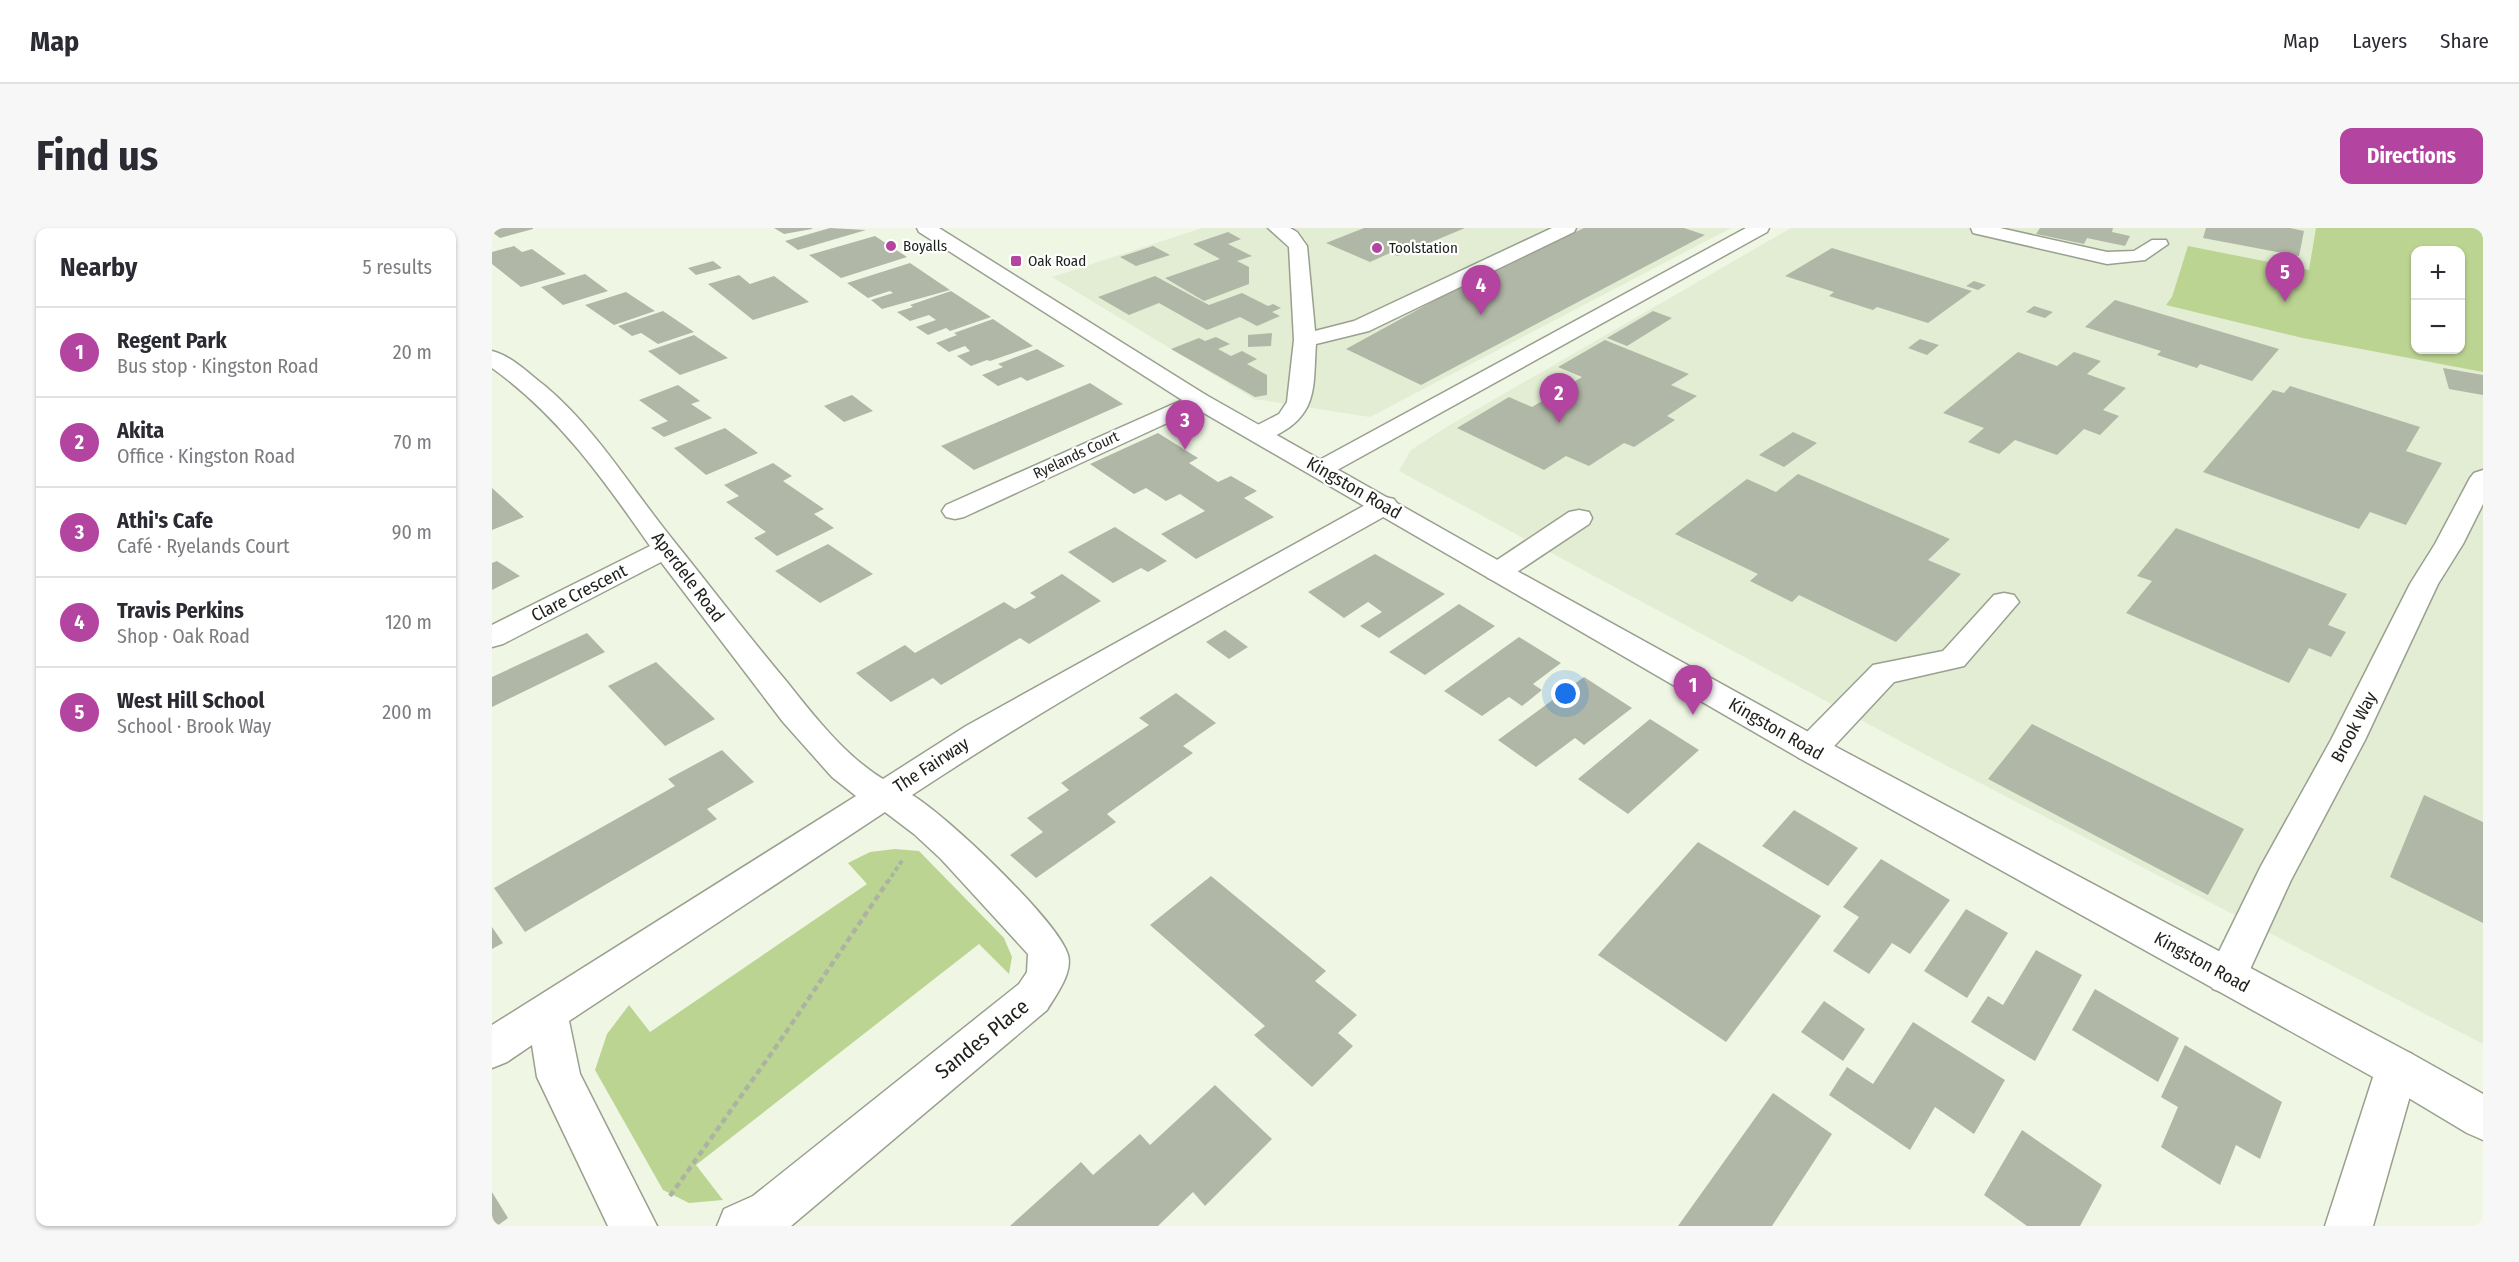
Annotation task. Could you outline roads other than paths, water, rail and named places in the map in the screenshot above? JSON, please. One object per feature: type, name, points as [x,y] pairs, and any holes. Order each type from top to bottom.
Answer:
[{"type":"street","name":"Kingston Road","points":[[926,228],[1198,400],[1385,505],[1498,572],[1811,749],[2397,1068],[2483,1118]]},
{"type":"street","points":[[1305,340],[1361,326],[1567,228]]},
{"type":"street","points":[[1321,469],[1760,228]]},
{"type":"street","points":[[1980,228],[2107,258],[2138,256],[2159,244]]},
{"type":"street","points":[[1259,434],[1287,419],[1299,403],[1305,340],[1298,246],[1291,231]]},
{"type":"street","name":"Aperdele Road","points":[[492,358],[520,375],[549,400],[572,425],[637,507],[666,549],[785,705],[844,769],[863,786],[884,796]]},
{"type":"street","name":"Ryelands Court","points":[[955,511],[1198,400]]},
{"type":"street","name":"Brook Way","points":[[2227,976],[2258,908],[2348,740],[2424,584],[2449,544],[2483,478]]},
{"type":"street","name":"The Fairway","points":[[492,1048],[988,729],[1385,505]]},
{"type":"street","points":[[1498,572],[1579,518]]},
{"type":"street","name":"Clare Crescent","points":[[492,637],[666,549]]},
{"type":"street","points":[[1811,749],[1884,673],[1953,659],[2004,602]]},
{"type":"street","name":"Sandes Place","points":[[741,1226],[770,1213],[1033,998],[1048,973],[1046,948],[978,874],[910,811],[884,796]]},
{"type":"street","points":[[548,1013],[559,1077],[648,1216]]},
{"type":"street","points":[[2349,1226],[2397,1068]]},
{"type":"place","name":"Boyalls","points":[[891,246]]},
{"type":"place","name":"Toolstation","points":[[1377,248]]},
{"type":"place","name":"Oak Road","points":[[1016,261]]},
{"type":"place","name":"West Hill School","points":[[2285,302]]},
{"type":"place","name":"Travis Perkins","points":[[1481,315]]},
{"type":"place","name":"Akita","points":[[1559,423]]},
{"type":"place","name":"Athi's Cafe","points":[[1185,450]]},
{"type":"place","name":"Regent Park","points":[[1693,715]]}]
